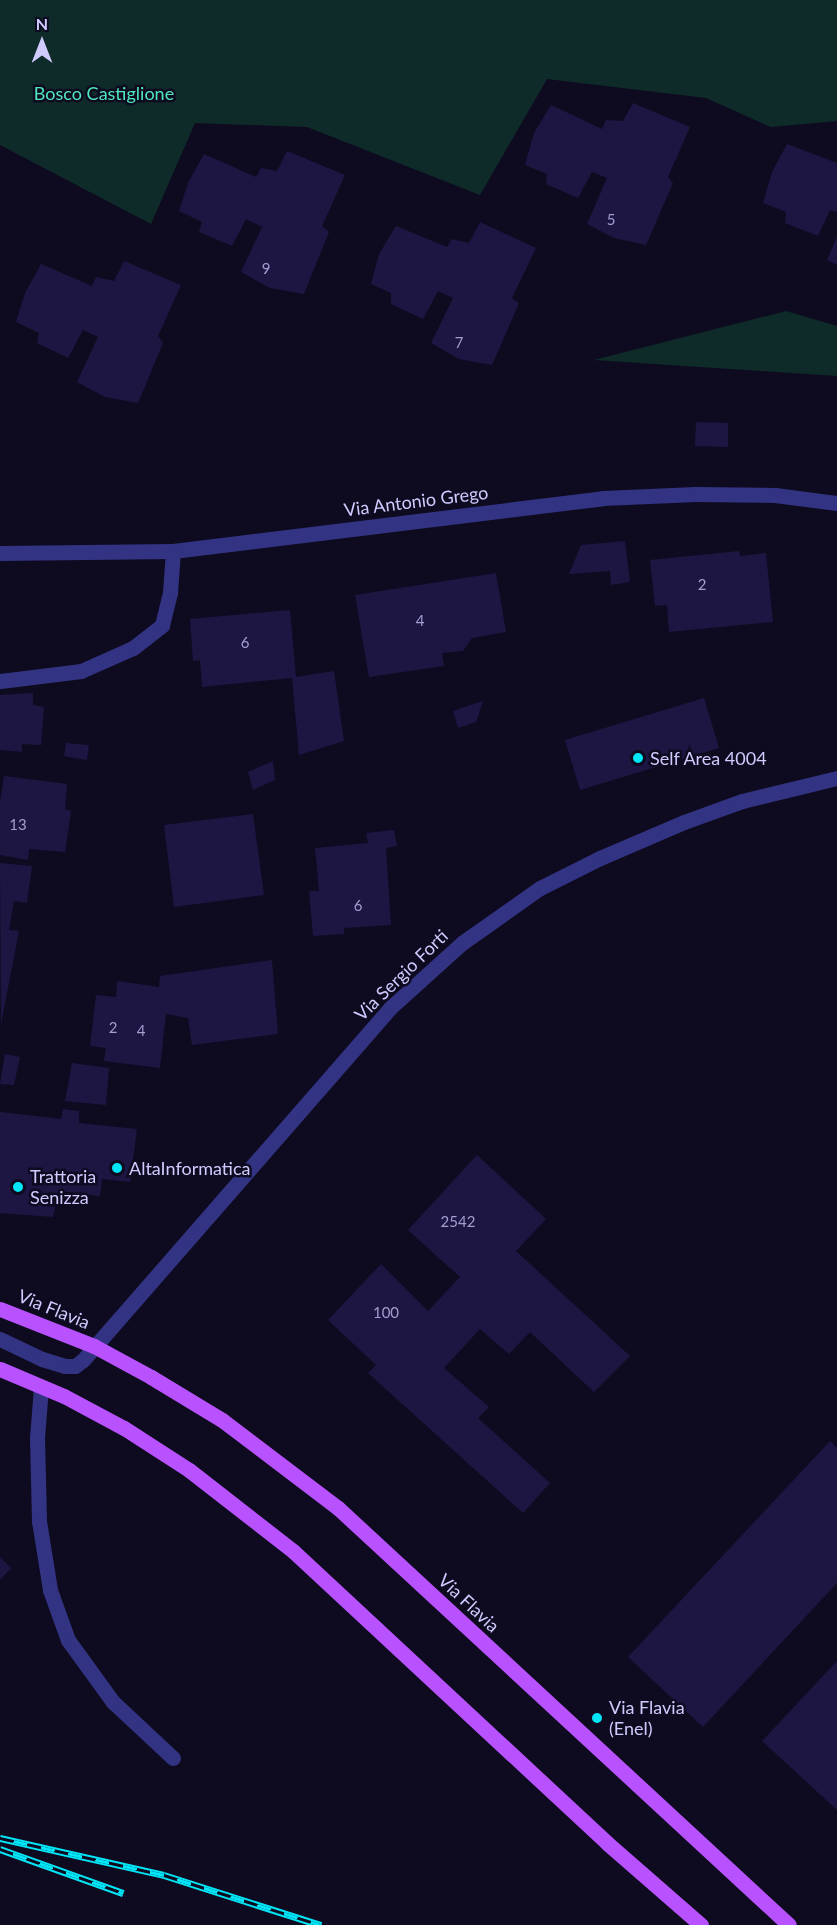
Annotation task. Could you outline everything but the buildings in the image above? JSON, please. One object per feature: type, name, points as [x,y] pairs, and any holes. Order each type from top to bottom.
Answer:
[{"type":"main road","name":"Via Flavia","points":[[0,1309],[94,1346],[151,1377],[222,1420],[338,1508],[789,1925]]},
{"type":"main road","points":[[0,1369],[64,1396],[124,1428],[189,1470],[293,1551],[607,1843],[701,1925]]},
{"type":"street","name":"Via Antonio Grego","points":[[0,553],[173,551],[603,498],[695,494],[775,495],[837,503]]},
{"type":"street","points":[[0,681],[81,671],[133,648],[162,625],[170,592],[173,551]]},
{"type":"street","name":"Via Sergio Forti","points":[[94,1346],[390,1008],[462,943],[540,888],[610,853],[742,801],[837,778]]},
{"type":"street","name":"Via Flavia","points":[[0,1339],[42,1359],[65,1366],[75,1366],[94,1346]]},
{"type":"street","points":[[41,1387],[37,1438],[39,1521],[54,1600],[68,1640],[113,1702],[173,1758]]},
{"type":"green space","name":"Bosco Castiglione","points":[[0,0],[837,0],[837,121],[771,127],[706,98],[547,79],[480,195],[307,127],[195,123],[151,224],[0,145]]},
{"type":"green space","points":[[786,311],[837,326],[837,376],[594,360]]},
{"type":"railway","points":[[0,1838],[164,1875],[321,1925]]},
{"type":"railway","points":[[0,1849],[123,1893]]},
{"type":"place","name":"Self Area 4004","points":[[638,758]]},
{"type":"place","name":"AltaInformatica","points":[[117,1168]]},
{"type":"place","name":"Trattoria Senizza","points":[[18,1187]]},
{"type":"place","name":"Via Flavia (Enel)","points":[[597,1718]]}]
